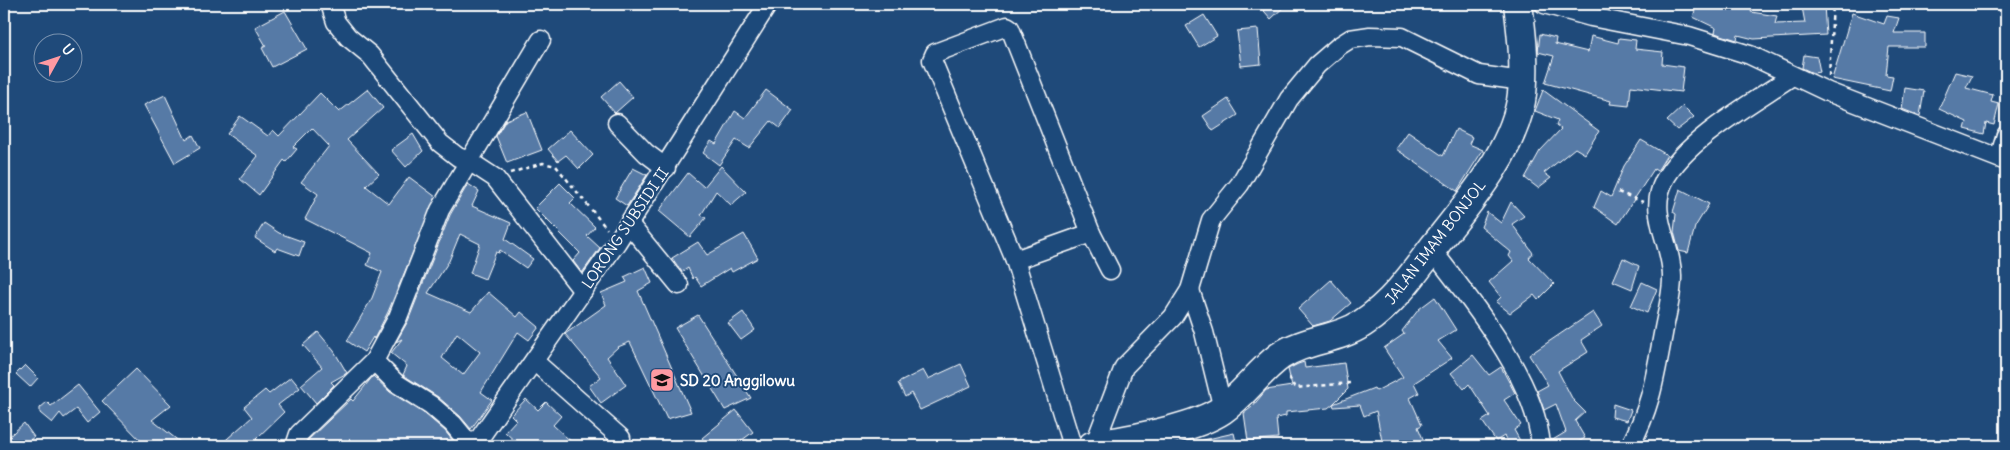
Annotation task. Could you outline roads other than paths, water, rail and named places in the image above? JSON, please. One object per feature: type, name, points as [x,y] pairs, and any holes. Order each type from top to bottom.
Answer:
[{"type":"main road","name":"JALAN IMAM BONJOL","points":[[1093,446],[1174,429],[1201,420],[1223,409],[1281,356],[1304,344],[1354,330],[1394,297],[1470,201],[1510,135],[1521,101],[1523,40],[1518,4]]},
{"type":"street","points":[[330,4],[336,22],[348,37],[370,55],[440,143],[458,157],[469,161],[496,178],[582,291]]},
{"type":"street","name":"LORONG SUBSIDI II","points":[[472,446],[618,242],[768,4]]},
{"type":"street","points":[[1544,4],[1591,17],[1690,36],[1750,55],[1828,92],[2003,160],[2006,135]]},
{"type":"street","points":[[1072,446],[1015,260],[932,60],[935,53],[1007,26],[1012,31],[1091,232],[1110,270]]},
{"type":"street","points":[[1093,446],[1124,367],[1173,317],[1190,290],[1211,220],[1240,184],[1293,93],[1317,66],[1339,46],[1350,39],[1370,36],[1402,37],[1479,75],[1522,81]]},
{"type":"street","points":[[295,446],[299,434],[374,361],[398,317],[440,210],[541,40]]},
{"type":"street","points":[[1630,446],[1645,416],[1654,387],[1672,278],[1670,257],[1658,209],[1663,182],[1683,156],[1709,133],[1792,76]]},
{"type":"street","points":[[617,123],[646,153],[666,168]]},
{"type":"street","points":[[628,224],[678,285]]},
{"type":"street","points":[[1015,260],[1091,232]]},
{"type":"street","points":[[1432,250],[1491,329],[1519,378],[1539,429],[1541,446]]},
{"type":"street","points":[[1190,290],[1204,332],[1223,409]]},
{"type":"street","points":[[374,361],[396,383],[431,405],[472,446]]},
{"type":"street","points":[[534,361],[621,438],[620,446]]},
{"type":"place","name":"SD 20 Anggilowu","points":[[662,380]]}]
